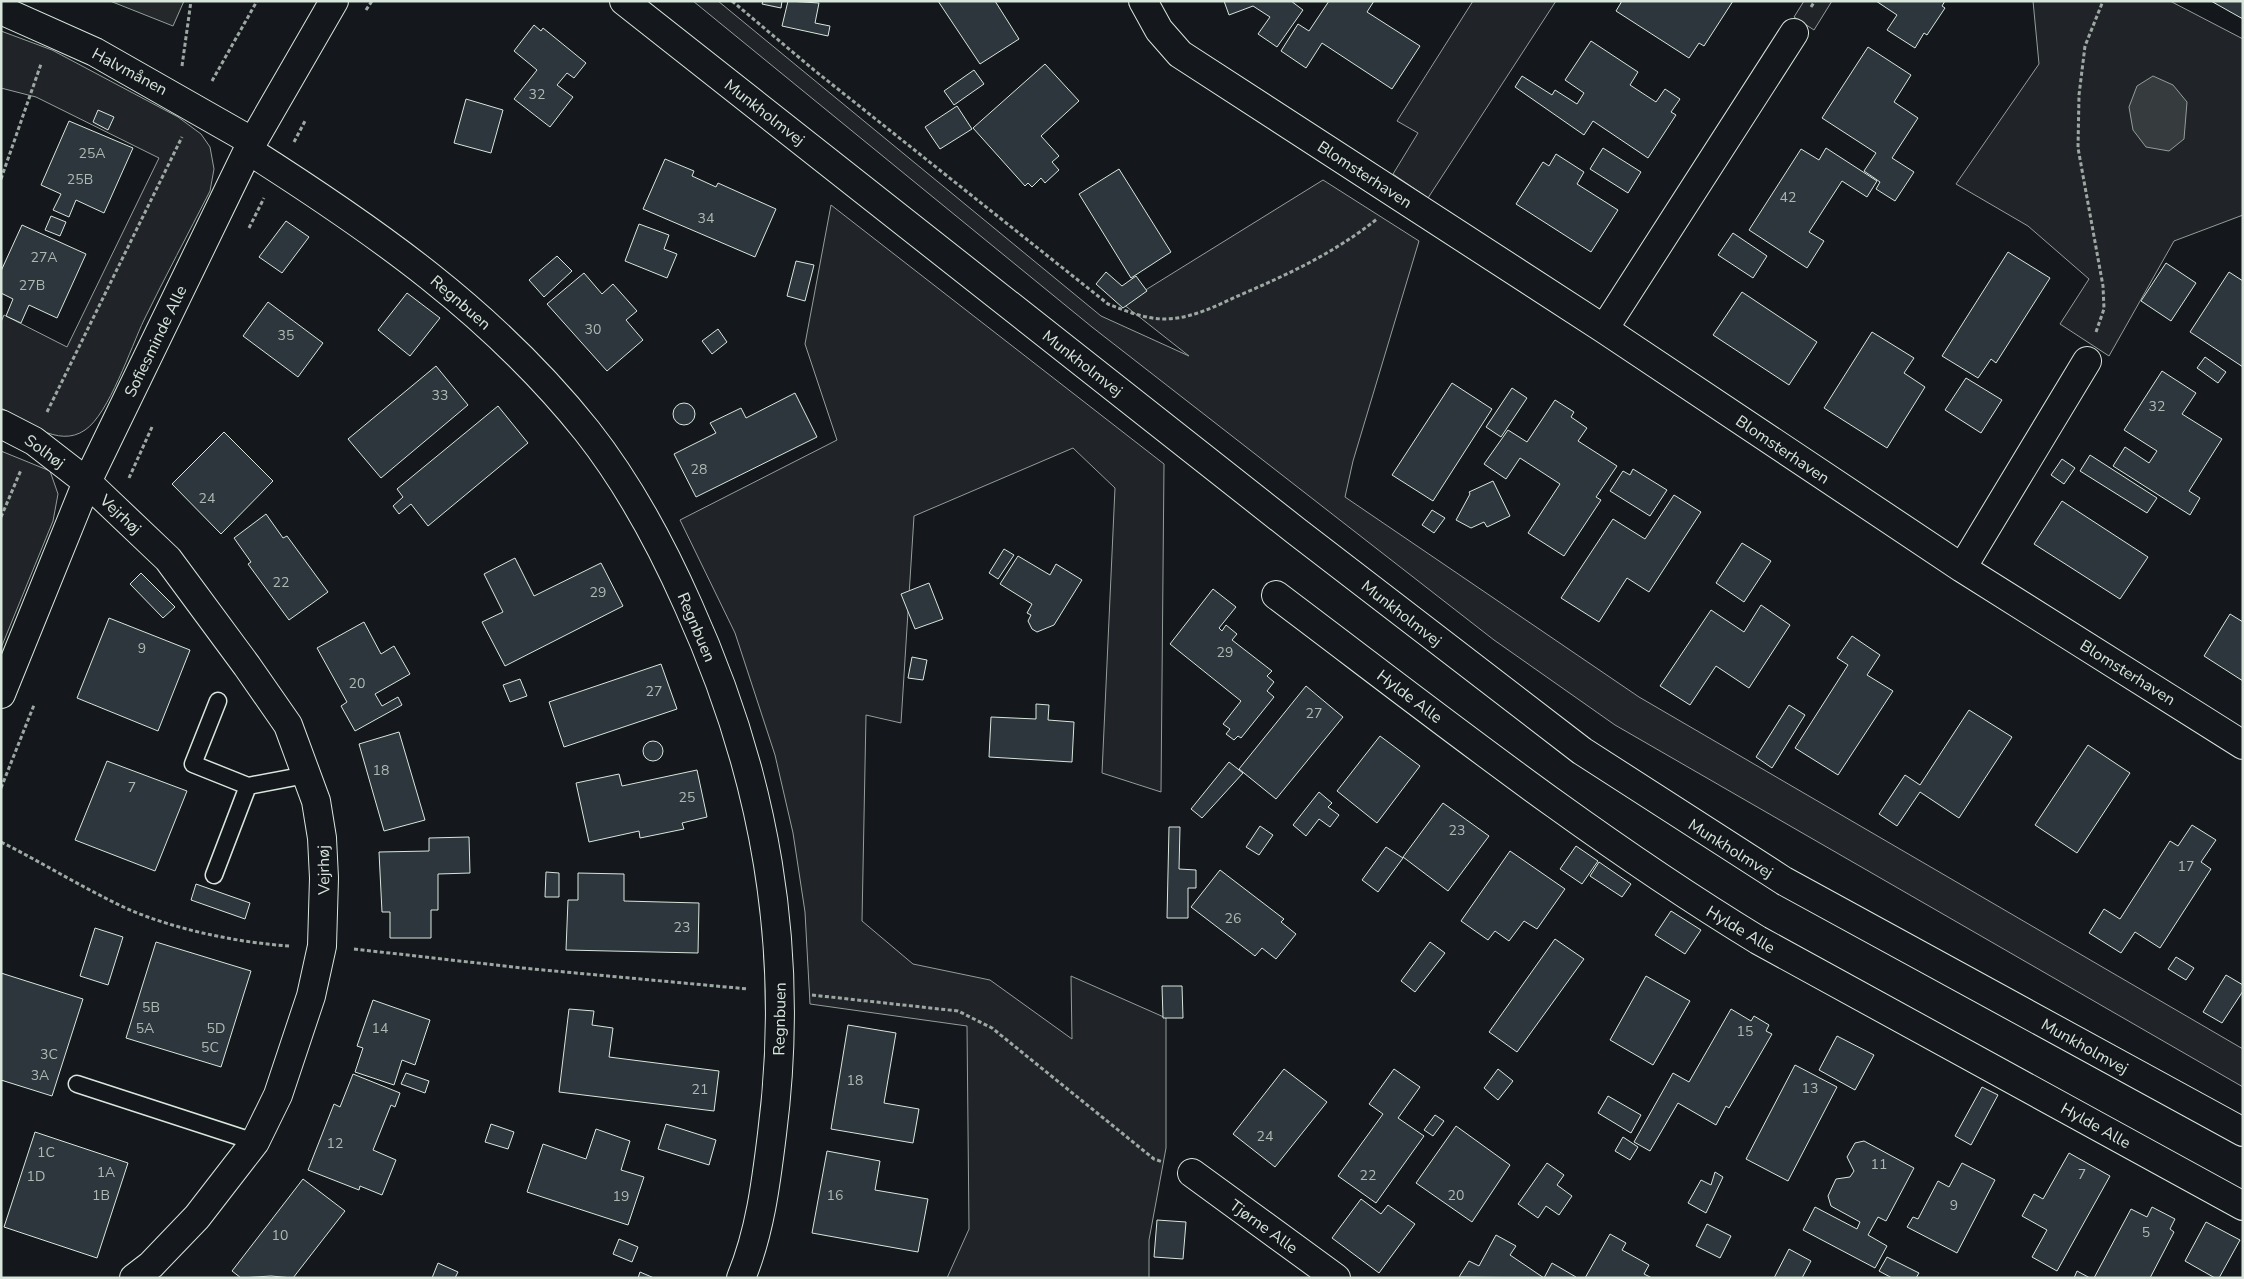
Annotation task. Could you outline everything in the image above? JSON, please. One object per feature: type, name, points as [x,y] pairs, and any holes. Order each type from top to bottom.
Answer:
[{"type":"street","name":"Sofiesminde Alle","points":[[1,694],[87,482],[251,146],[334,1]]},
{"type":"street","name":"Munkholmvej","points":[[624,1],[1296,531],[1582,751],[1784,881],[2243,1132]]},
{"type":"street","name":"Blomsterhaven","points":[[1143,1],[1159,30],[1180,54],[1604,329],[1962,568],[2243,745]]},
{"type":"street","name":"Halvmånen","points":[[1,10],[52,32],[173,94],[251,146]]},
{"type":"street","points":[[1604,329],[1794,33]]},
{"type":"street","name":"Regnbuen","points":[[251,146],[279,169],[322,196],[417,264],[464,302],[541,377],[588,432],[614,468],[668,561],[702,636],[748,768],[763,830],[774,893],[778,933],[780,992],[776,1107],[764,1196],[756,1232],[741,1278]]},
{"type":"street","points":[[1962,568],[2087,361]]},
{"type":"street","name":"Solhøj","points":[[1,424],[34,441],[87,482]]},
{"type":"street","name":"Vejrhøj","points":[[87,482],[168,559],[288,725],[316,801],[322,838],[324,878],[322,946],[311,996],[296,1046],[278,1095],[255,1142],[197,1217],[151,1265],[134,1278]]},
{"type":"street","name":"Hylde Alle","points":[[1276,595],[1594,834],[1724,920],[2243,1206]]},
{"type":"street","name":"Tjørne Alle","points":[[1192,1173],[1336,1278]]},
{"type":"lane","points":[[218,701],[193,764],[248,786],[306,775]]},
{"type":"lane","points":[[214,875],[248,786]]},
{"type":"lane","points":[[77,1084],[255,1142]]},
{"type":"path","points":[[173,94],[181,77],[191,1]]},
{"type":"path","points":[[1,517],[34,441],[196,108],[257,1]]},
{"type":"path","points":[[363,15],[372,1]]},
{"type":"path","points":[[732,1],[830,83],[1108,304],[1136,315],[1164,319],[1197,314],[1295,271],[1350,241],[1403,199]]},
{"type":"path","points":[[2087,361],[2104,309],[2103,286],[2078,148],[2079,95],[2085,46],[2103,1]]},
{"type":"path","points":[[1,179],[52,32]]},
{"type":"path","points":[[247,231],[307,116]]},
{"type":"path","points":[[115,510],[156,419]]},
{"type":"path","points":[[1,788],[37,698]]},
{"type":"path","points":[[1,842],[93,892],[152,918],[236,939],[278,945],[322,946]]},
{"type":"shaded area","points":[[110,1],[184,1],[173,26]]},
{"type":"shaded area","points":[[693,1],[718,1],[1101,316],[1189,356],[1123,304],[1323,180],[1419,241],[1353,461],[1345,497],[1639,697],[2243,1049],[2243,1087],[1615,725],[1494,640],[1092,327]]},
{"type":"shaded area","points":[[1473,1],[1556,1],[1428,198],[1393,174],[1418,133],[1397,121]]},
{"type":"shaded area","points":[[1804,1],[1832,1],[1814,30],[1794,17]]},
{"type":"shaded area","points":[[2033,1],[2170,1],[2243,39],[2243,215],[2174,241],[2109,356],[2060,324],[2089,279],[2028,226],[1956,184],[2039,64]]},
{"type":"shaded area","points":[[1,31],[52,50],[178,117],[201,134],[210,147],[214,169],[210,191],[144,320],[119,379],[103,410],[94,422],[85,430],[75,435],[53,435],[42,431],[1,408],[1,322],[4,315],[67,347],[159,158],[36,97],[1,88]]},
{"type":"shaded area","points":[[2153,76],[2173,85],[2187,102],[2184,139],[2169,151],[2146,147],[2133,130],[2129,107],[2137,86]]},
{"type":"shaded area","points":[[831,205],[1164,464],[1161,792],[1102,773],[1115,488],[1073,448],[914,516],[901,723],[866,715],[862,921],[913,964],[990,980],[1072,1039],[1071,976],[1166,1018],[1166,1148],[1149,1240],[1149,1278],[947,1278],[969,1229],[967,1026],[810,1004],[805,912],[793,833],[775,755],[735,633],[680,520],[837,440],[805,344]]},
{"type":"shaded area","points":[[1,451],[50,471],[58,494],[53,521],[1,648]]},
{"type":"building","points":[[763,1],[782,1],[781,8],[762,4]]},
{"type":"building","points":[[788,1],[819,3],[815,23],[830,26],[828,36],[782,26]]},
{"type":"building","points":[[938,1],[995,1],[1019,39],[980,64]]},
{"type":"building","points":[[1224,1],[1291,1],[1303,10],[1277,47],[1258,34],[1270,17],[1253,6],[1229,15]]},
{"type":"building","points":[[1329,1],[1374,1],[1367,12],[1420,46],[1392,89],[1322,43],[1306,68],[1281,51],[1298,24],[1309,31]]},
{"type":"building","points":[[1622,1],[1733,1],[1704,46],[1699,43],[1689,58],[1616,11]]},
{"type":"building","points":[[1876,1],[1945,1],[1942,6],[1945,8],[1927,35],[1924,33],[1915,48],[1887,30],[1897,15]]},
{"type":"building","points":[[2211,1],[2243,1],[2243,19]]},
{"type":"building","points":[[534,25],[541,31],[543,28],[586,63],[574,78],[567,73],[557,85],[573,97],[550,127],[514,99],[537,70],[514,51]]},
{"type":"building","points":[[1591,41],[1638,72],[1630,85],[1656,102],[1665,89],[1680,99],[1671,112],[1676,115],[1648,158],[1593,121],[1584,135],[1515,87],[1522,76],[1552,95],[1555,90],[1577,104],[1584,93],[1565,80]]},
{"type":"building","points":[[1868,47],[1911,75],[1894,102],[1918,118],[1892,158],[1914,172],[1895,201],[1876,189],[1880,182],[1864,171],[1876,153],[1822,118]]},
{"type":"building","points":[[1045,64],[1079,101],[1041,136],[1059,156],[1052,162],[1059,170],[1045,183],[1041,178],[1032,187],[1028,183],[1025,186],[973,128]]},
{"type":"building","points":[[974,70],[984,84],[954,105],[944,91]]},
{"type":"building","points":[[466,99],[503,110],[491,153],[454,143]]},
{"type":"building","points":[[957,106],[972,129],[940,149],[925,127]]},
{"type":"building","points":[[98,110],[114,117],[108,130],[93,122]]},
{"type":"building","points":[[69,121],[133,148],[104,213],[76,200],[69,217],[53,210],[61,194],[41,185]]},
{"type":"building","points":[[1603,148],[1641,172],[1628,193],[1590,169]]},
{"type":"building","points":[[1826,148],[1877,181],[1867,197],[1842,181],[1809,232],[1824,241],[1807,268],[1749,230],[1801,149],[1819,160]]},
{"type":"building","points":[[1556,154],[1584,172],[1577,184],[1618,210],[1591,252],[1516,204],[1543,162],[1549,166]]},
{"type":"building","points":[[665,159],[694,171],[692,176],[716,187],[718,183],[776,209],[755,257],[643,209]]},
{"type":"building","points":[[1119,169],[1171,252],[1131,278],[1079,194]]},
{"type":"building","points":[[51,216],[66,222],[60,236],[45,230]]},
{"type":"building","points":[[286,221],[309,237],[282,273],[259,257]]},
{"type":"building","points":[[639,224],[669,235],[664,249],[677,254],[667,278],[625,261]]},
{"type":"building","points":[[22,225],[86,254],[57,318],[29,305],[21,323],[6,316],[13,299],[1,293],[1,271]]},
{"type":"building","points":[[1733,233],[1767,256],[1753,278],[1718,255]]},
{"type":"building","points":[[2008,252],[2050,278],[1996,363],[1991,359],[1978,378],[1942,356]]},
{"type":"building","points":[[557,256],[572,271],[544,297],[529,280]]},
{"type":"building","points":[[796,261],[814,265],[805,301],[787,296]]},
{"type":"building","points":[[2166,263],[2196,283],[2171,321],[2141,301]]},
{"type":"building","points":[[1106,272],[1122,286],[1136,276],[1147,291],[1123,308],[1096,284]]},
{"type":"building","points":[[2229,272],[2243,281],[2243,367],[2190,332]]},
{"type":"building","points":[[584,273],[602,294],[613,284],[637,311],[626,320],[643,340],[607,371],[547,304]]},
{"type":"building","points":[[1742,292],[1817,342],[1789,385],[1713,335]]},
{"type":"building","points":[[407,293],[440,318],[410,356],[378,330]]},
{"type":"building","points":[[268,302],[323,343],[298,377],[243,336]]},
{"type":"building","points":[[718,329],[727,342],[712,354],[702,341]]},
{"type":"building","points":[[1872,332],[1914,358],[1904,373],[1925,387],[1887,448],[1824,408]]},
{"type":"building","points":[[2205,357],[2226,372],[2218,383],[2197,368]]},
{"type":"building","points":[[436,366],[468,405],[381,478],[348,439]]},
{"type":"building","points":[[2162,371],[2196,393],[2182,414],[2222,439],[2189,491],[2200,498],[2190,515],[2113,466],[2125,447],[2149,463],[2157,451],[2124,430]]},
{"type":"building","points":[[1966,378],[2002,400],[1981,433],[1945,410]]},
{"type":"building","points":[[1452,383],[1492,409],[1433,501],[1392,475]]},
{"type":"building","points":[[1512,388],[1527,398],[1501,437],[1486,427]]},
{"type":"building","points":[[795,393],[817,437],[696,497],[674,454],[716,433],[710,423],[741,408],[746,418]]},
{"type":"building","points":[[1555,400],[1574,412],[1571,417],[1587,428],[1578,441],[1617,466],[1596,497],[1601,500],[1564,556],[1528,533],[1560,484],[1520,458],[1506,479],[1484,464],[1508,430],[1527,442]]},
{"type":"building","points":[[680,403],[688,403],[695,410],[695,418],[688,425],[680,425],[673,418],[673,410]]},
{"type":"building","points":[[498,406],[528,443],[428,526],[411,504],[399,514],[393,506],[403,497],[397,489]]},
{"type":"building","points":[[224,432],[273,481],[221,534],[172,484]]},
{"type":"building","points":[[2090,455],[2157,498],[2147,513],[2080,471]]},
{"type":"building","points":[[2062,459],[2075,468],[2064,484],[2051,475]]},
{"type":"building","points":[[1633,469],[1667,490],[1650,516],[1610,491],[1623,471],[1630,475]]},
{"type":"building","points":[[1493,481],[1510,516],[1487,527],[1484,522],[1471,528],[1456,520],[1470,494],[1469,492]]},
{"type":"building","points":[[1674,495],[1701,512],[1649,592],[1627,578],[1599,622],[1561,598],[1613,519],[1645,539]]},
{"type":"building","points":[[2062,501],[2148,557],[2120,599],[2034,544]]},
{"type":"building","points":[[1432,510],[1445,518],[1434,533],[1422,525]]},
{"type":"building","points":[[266,514],[283,538],[287,536],[328,592],[289,620],[248,564],[251,562],[234,538]]},
{"type":"building","points":[[1742,543],[1771,561],[1744,602],[1716,583]]},
{"type":"building","points":[[1004,549],[1014,555],[998,579],[989,573]]},
{"type":"building","points":[[1018,556],[1050,575],[1056,564],[1082,580],[1054,625],[1037,632],[1032,629],[1028,621],[1031,615],[1027,613],[1032,604],[1000,584]]},
{"type":"building","points":[[515,558],[534,596],[601,563],[623,606],[505,666],[482,622],[503,612],[484,574]]},
{"type":"building","points":[[141,573],[175,607],[163,618],[130,584]]},
{"type":"building","points":[[929,583],[943,619],[915,629],[901,594]]},
{"type":"building","points":[[1213,589],[1236,607],[1219,628],[1222,631],[1226,625],[1237,634],[1232,640],[1272,671],[1267,676],[1274,682],[1267,691],[1274,697],[1241,738],[1238,736],[1234,740],[1226,734],[1230,729],[1223,724],[1241,701],[1170,644]]},
{"type":"building","points":[[1761,605],[1790,625],[1749,688],[1716,666],[1690,705],[1660,686],[1711,610],[1744,632]]},
{"type":"building","points":[[2230,614],[2243,622],[2243,681],[2204,656]]},
{"type":"building","points":[[109,618],[190,650],[158,731],[77,698]]},
{"type":"building","points":[[364,622],[381,654],[394,646],[410,674],[375,694],[382,706],[398,697],[402,705],[355,731],[341,706],[347,702],[317,648]]},
{"type":"building","points":[[1852,636],[1880,655],[1867,675],[1893,691],[1838,775],[1795,748],[1848,665],[1837,658]]},
{"type":"building","points":[[912,657],[927,660],[923,680],[908,678]]},
{"type":"building","points":[[661,664],[677,709],[564,747],[549,702]]},
{"type":"building","points":[[520,679],[527,696],[510,702],[503,685]]},
{"type":"building","points":[[1306,686],[1343,717],[1276,799],[1239,769]]},
{"type":"building","points":[[1036,704],[1049,705],[1048,720],[1074,722],[1072,762],[989,757],[991,717],[1036,719]]},
{"type":"building","points":[[1789,705],[1805,715],[1772,768],[1756,757]]},
{"type":"building","points":[[1969,710],[2012,737],[1959,818],[1920,792],[1897,826],[1879,814],[1905,775],[1920,785]]},
{"type":"building","points":[[399,732],[425,820],[384,831],[359,744]]},
{"type":"building","points":[[1380,736],[1420,766],[1377,823],[1337,791]]},
{"type":"building","points":[[653,741],[660,744],[663,751],[660,758],[653,761],[646,758],[643,751],[646,744]]},
{"type":"building","points":[[2088,745],[2130,773],[2077,853],[2035,825]]},
{"type":"building","points":[[107,761],[187,791],[155,871],[75,840]]},
{"type":"building","points":[[1229,762],[1243,773],[1202,818],[1191,809]]},
{"type":"building","points":[[697,770],[707,817],[682,823],[684,829],[640,838],[639,831],[589,842],[576,783],[619,774],[622,786]]},
{"type":"building","points":[[1319,792],[1332,803],[1328,807],[1339,815],[1330,827],[1319,819],[1306,836],[1293,825]]},
{"type":"building","points":[[1443,803],[1489,836],[1448,891],[1403,857]]},
{"type":"building","points":[[2192,825],[2216,840],[2201,862],[2211,869],[2160,948],[2135,932],[2121,953],[2089,933],[2104,909],[2120,919],[2170,841],[2178,846]]},
{"type":"building","points":[[1260,826],[1273,835],[1259,855],[1246,847]]},
{"type":"building","points":[[1169,827],[1180,827],[1179,869],[1196,870],[1196,888],[1188,888],[1188,918],[1167,918]]},
{"type":"building","points":[[469,837],[470,873],[438,874],[438,910],[431,910],[431,938],[390,938],[390,912],[382,912],[379,852],[429,851],[429,838]]},
{"type":"building","points":[[1576,846],[1598,861],[1582,884],[1560,869]]},
{"type":"building","points":[[1386,847],[1403,858],[1378,892],[1362,880]]},
{"type":"building","points":[[1510,851],[1565,889],[1537,929],[1524,921],[1509,941],[1495,931],[1488,940],[1461,921]]},
{"type":"building","points":[[1599,862],[1631,884],[1622,897],[1590,876]]},
{"type":"building","points":[[1220,870],[1284,919],[1281,922],[1296,934],[1276,959],[1262,948],[1255,956],[1191,907]]},
{"type":"building","points":[[546,872],[559,873],[559,897],[545,897]]},
{"type":"building","points":[[578,873],[624,874],[624,901],[699,903],[698,953],[566,950],[568,900],[578,900]]},
{"type":"building","points":[[196,884],[250,903],[245,919],[191,900]]},
{"type":"building","points":[[1671,911],[1701,930],[1685,954],[1655,935]]},
{"type":"building","points":[[95,928],[123,937],[108,985],[80,976]]},
{"type":"building","points":[[1555,939],[1584,959],[1517,1052],[1489,1032]]},
{"type":"building","points":[[156,942],[251,971],[221,1067],[126,1038]]},
{"type":"building","points":[[1430,942],[1445,953],[1415,992],[1401,981]]},
{"type":"building","points":[[2176,957],[2194,968],[2186,980],[2168,969]]},
{"type":"building","points":[[1,973],[83,999],[52,1096],[1,1080]]},
{"type":"building","points":[[2226,975],[2243,985],[2243,991],[2222,1023],[2203,1012]]},
{"type":"building","points":[[1646,976],[1690,1001],[1653,1065],[1610,1040]]},
{"type":"building","points":[[1162,986],[1182,986],[1183,1018],[1163,1018]]},
{"type":"building","points":[[373,1000],[430,1020],[415,1065],[402,1060],[394,1085],[355,1072],[363,1048],[357,1046]]},
{"type":"building","points":[[569,1009],[594,1011],[592,1025],[613,1028],[609,1057],[719,1071],[714,1111],[559,1092]]},
{"type":"building","points":[[1731,1009],[1751,1021],[1754,1016],[1769,1025],[1766,1031],[1772,1034],[1729,1108],[1726,1106],[1716,1125],[1678,1103],[1650,1151],[1634,1142],[1673,1073],[1689,1082]]},
{"type":"building","points":[[848,1025],[896,1033],[884,1103],[919,1109],[913,1143],[831,1129]]},
{"type":"building","points":[[1837,1036],[1874,1055],[1855,1090],[1819,1070]]},
{"type":"building","points":[[1795,1065],[1837,1087],[1788,1181],[1746,1159]]},
{"type":"building","points":[[1284,1069],[1327,1102],[1275,1167],[1233,1134]]},
{"type":"building","points":[[1394,1069],[1420,1087],[1398,1118],[1424,1136],[1376,1203],[1338,1176],[1383,1114],[1369,1104]]},
{"type":"building","points":[[1498,1069],[1513,1081],[1498,1100],[1484,1088]]},
{"type":"building","points":[[406,1073],[429,1081],[425,1093],[401,1084]]},
{"type":"building","points":[[353,1074],[400,1093],[395,1107],[391,1105],[373,1150],[396,1160],[382,1195],[360,1186],[359,1190],[308,1170],[334,1104],[340,1107]]},
{"type":"building","points":[[1982,1087],[1998,1095],[1971,1145],[1955,1136]]},
{"type":"building","points":[[1608,1096],[1641,1115],[1631,1133],[1598,1113]]},
{"type":"building","points":[[1435,1115],[1444,1121],[1433,1136],[1424,1130]]},
{"type":"building","points":[[491,1124],[514,1132],[508,1149],[485,1142]]},
{"type":"building","points":[[666,1124],[716,1140],[709,1165],[658,1149]]},
{"type":"building","points":[[1456,1126],[1510,1165],[1472,1222],[1416,1183]]},
{"type":"building","points":[[596,1129],[630,1141],[621,1170],[644,1177],[628,1225],[527,1192],[543,1144],[586,1159]]},
{"type":"building","points":[[35,1132],[128,1163],[97,1258],[4,1227]]},
{"type":"building","points":[[1623,1137],[1638,1147],[1630,1160],[1615,1151]]},
{"type":"building","points":[[1864,1141],[1914,1168],[1886,1221],[1878,1217],[1868,1235],[1887,1246],[1875,1268],[1803,1230],[1815,1207],[1857,1229],[1860,1222],[1831,1206],[1828,1196],[1836,1179],[1850,1177],[1854,1171],[1847,1157],[1855,1143]]},
{"type":"building","points":[[827,1151],[880,1161],[875,1190],[928,1199],[918,1252],[812,1233]]},
{"type":"building","points":[[2069,1153],[2110,1176],[2057,1271],[2032,1257],[2047,1230],[2022,1216],[2034,1194],[2043,1199]]},
{"type":"building","points":[[1547,1163],[1564,1175],[1557,1185],[1572,1196],[1559,1215],[1546,1206],[1538,1218],[1518,1204]]},
{"type":"building","points":[[1962,1163],[1995,1180],[1957,1253],[1907,1227],[1913,1217],[1918,1219],[1938,1181],[1949,1187]]},
{"type":"building","points":[[1715,1172],[1723,1177],[1706,1213],[1688,1203],[1701,1180],[1711,1185]]},
{"type":"building","points":[[303,1179],[345,1211],[293,1278],[271,1276],[241,1278],[232,1271]]},
{"type":"building","points":[[1361,1199],[1381,1214],[1388,1205],[1415,1224],[1379,1273],[1332,1238]]},
{"type":"building","points":[[2152,1207],[2175,1219],[2170,1229],[2174,1232],[2150,1278],[2094,1278],[2131,1209],[2147,1217]]},
{"type":"building","points":[[1157,1220],[1186,1222],[1183,1259],[1154,1257]]},
{"type":"building","points":[[2206,1222],[2240,1240],[2219,1278],[2215,1278],[2185,1261]]},
{"type":"building","points":[[1707,1224],[1731,1236],[1720,1258],[1696,1246]]},
{"type":"building","points":[[1610,1234],[1626,1243],[1622,1250],[1649,1265],[1644,1274],[1652,1278],[1585,1278]]},
{"type":"building","points":[[1496,1235],[1516,1246],[1510,1255],[1544,1278],[1459,1277],[1469,1261],[1479,1266]]},
{"type":"building","points":[[619,1239],[638,1247],[632,1262],[613,1254]]},
{"type":"building","points":[[1789,1249],[1811,1261],[1802,1278],[1774,1278]]},
{"type":"building","points":[[1887,1257],[1919,1273],[1916,1278],[1892,1278],[1879,1271]]},
{"type":"building","points":[[438,1263],[458,1272],[455,1278],[432,1278]]},
{"type":"building","points":[[1552,1263],[1576,1277],[1544,1278]]},
{"type":"building","points":[[2077,1271],[2090,1278],[2074,1278]]},
{"type":"building","points":[[640,1272],[654,1278],[638,1278]]}]
